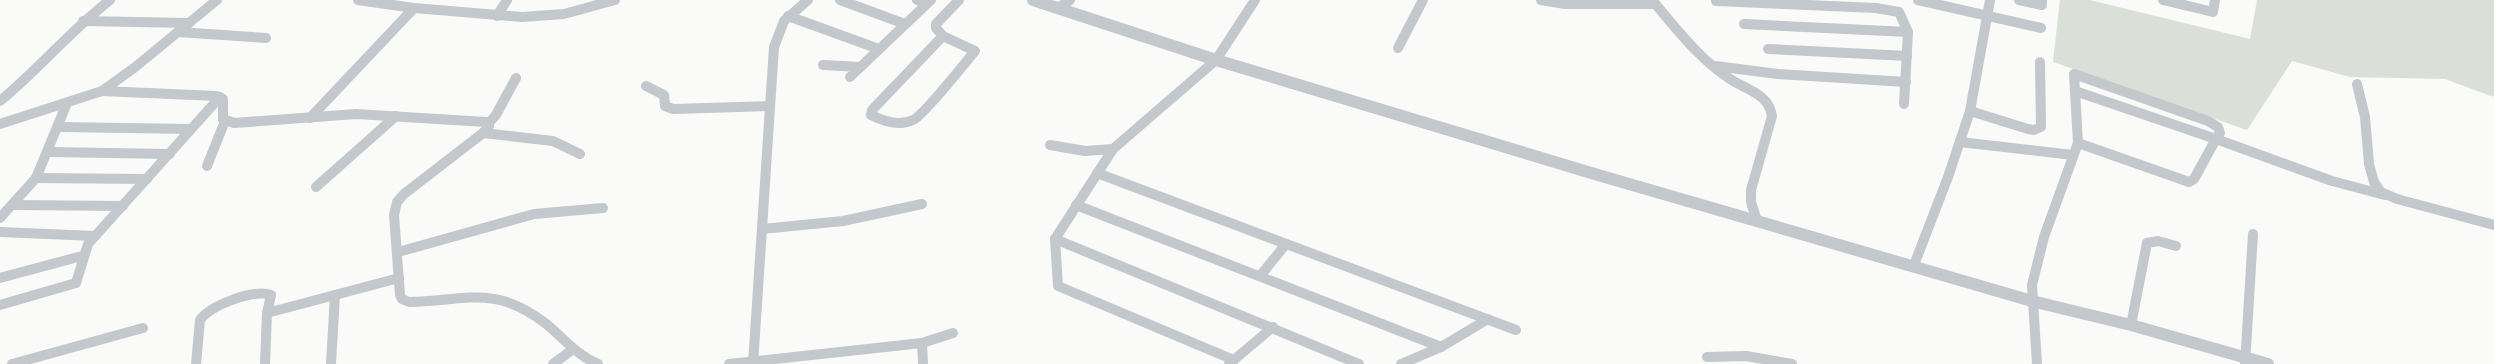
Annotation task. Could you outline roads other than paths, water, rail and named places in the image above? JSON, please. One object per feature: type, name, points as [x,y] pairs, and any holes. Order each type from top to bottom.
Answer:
[{"type":"street","points":[[0,101],[23,82],[83,21],[110,0]]},
{"type":"street","points":[[0,124],[67,104],[102,91],[217,0]]},
{"type":"street","points":[[358,0],[414,8],[459,10],[497,16],[550,15],[579,10],[615,0]]},
{"type":"street","points":[[497,16],[507,0]]},
{"type":"street","points":[[579,10],[584,0]]},
{"type":"street","points":[[753,362],[774,47],[780,28],[788,16],[808,0]]},
{"type":"street","points":[[840,0],[905,24]]},
{"type":"street","points":[[917,0],[929,2]]},
{"type":"street","points":[[943,36],[872,110],[871,115],[883,119],[909,122],[918,117],[976,51],[943,36],[936,28],[936,24],[959,0]]},
{"type":"street","points":[[1033,0],[1216,60],[1443,129],[1757,221],[1914,265],[2032,301],[2131,325],[2244,360],[2268,364]]},
{"type":"street","points":[[1058,8],[1070,0]]},
{"type":"street","points":[[1255,0],[1216,60],[1113,149],[1055,239],[1058,286],[1232,362],[1273,327]]},
{"type":"street","points":[[1398,48],[1423,0]]},
{"type":"street","points":[[1541,0],[1565,4],[1654,2],[1715,66],[1730,78],[1767,100],[1772,110],[1751,190],[1751,202],[1757,221]]},
{"type":"street","points":[[1872,0],[1876,8]]},
{"type":"street","points":[[1918,0],[2041,28]]},
{"type":"street","points":[[1914,265],[1970,111],[1990,0]]},
{"type":"street","points":[[2019,0],[2042,5],[2042,0]]},
{"type":"street","points":[[2163,0],[2213,12],[2215,0]]},
{"type":"street","points":[[1716,1],[1876,8],[1899,12],[1908,32],[1904,104]]},
{"type":"street","points":[[850,77],[929,2]]},
{"type":"street","points":[[310,118],[414,8]]},
{"type":"street","points":[[788,16],[879,49]]},
{"type":"street","points":[[83,21],[189,23]]},
{"type":"street","points":[[1744,24],[1908,32]]},
{"type":"street","points":[[178,32],[266,38]]},
{"type":"street","points":[[1768,49],[1907,56]]},
{"type":"street","points":[[1970,111],[2028,129],[2038,129],[2043,122],[2040,62]]},
{"type":"street","points":[[823,65],[860,67]]},
{"type":"street","points":[[1715,66],[1778,74],[1906,82]]},
{"type":"street","points":[[2037,364],[2032,285],[2044,237],[2078,143],[2074,74],[2208,121],[2219,130],[2220,133],[2194,179],[2189,182],[2078,143]]},
{"type":"street","points":[[516,78],[496,115],[488,124],[488,128],[404,194],[397,202],[394,215],[398,252],[400,295],[402,299],[410,302],[468,296],[494,298],[514,305],[545,324],[568,357]]},
{"type":"street","points":[[2358,84],[2365,117],[2369,164],[2374,182],[2385,194]]},
{"type":"street","points":[[646,86],[664,95],[663,104],[669,108],[770,106]]},
{"type":"street","points":[[102,91],[220,98],[224,103],[222,117],[225,121]]},
{"type":"street","points":[[2075,91],[2216,139],[2332,182],[2385,194],[2494,225]]},
{"type":"street","points":[[0,305],[76,283],[79,279],[82,256],[95,236],[220,98]]},
{"type":"street","points":[[0,218],[36,178],[59,127],[67,104]]},
{"type":"street","points":[[225,121],[310,118],[356,114],[481,120],[488,124]]},
{"type":"street","points":[[316,187],[396,116]]},
{"type":"street","points":[[207,166],[225,121]]},
{"type":"street","points":[[59,127],[191,129]]},
{"type":"street","points":[[483,133],[553,141],[570,151],[580,154]]},
{"type":"street","points":[[1960,142],[2073,155]]},
{"type":"street","points":[[1050,145],[1085,151],[1113,149]]},
{"type":"street","points":[[48,152],[170,154]]},
{"type":"street","points":[[1097,173],[1516,330]]},
{"type":"street","points":[[36,178],[147,179]]},
{"type":"street","points":[[762,229],[853,221],[887,214],[922,204]]},
{"type":"street","points":[[12,205],[123,206]]},
{"type":"street","points":[[1076,205],[1441,347]]},
{"type":"street","points":[[398,252],[534,214],[603,208]]},
{"type":"street","points":[[0,232],[95,236]]},
{"type":"street","points":[[2244,360],[2253,234]]},
{"type":"street","points":[[1055,239],[1273,327],[1359,364]]},
{"type":"street","points":[[2131,325],[2142,261],[2147,243],[2150,241],[2160,242],[2176,246]]},
{"type":"street","points":[[1260,276],[1286,244]]},
{"type":"street","points":[[0,278],[82,256]]},
{"type":"street","points":[[267,313],[399,278]]},
{"type":"street","points":[[196,364],[200,320],[206,311],[265,293],[271,295],[272,299],[267,313],[265,364]]},
{"type":"street","points":[[331,364],[335,295]]},
{"type":"street","points":[[1401,364],[1441,347],[1488,320]]},
{"type":"street","points":[[12,364],[143,328]]},
{"type":"street","points":[[729,364],[922,343],[953,333]]},
{"type":"street","points":[[922,343],[923,364]]},
{"type":"street","points":[[1707,358],[1746,356],[1792,364]]},
{"type":"street","points":[[553,364],[568,357],[598,364]]}]
